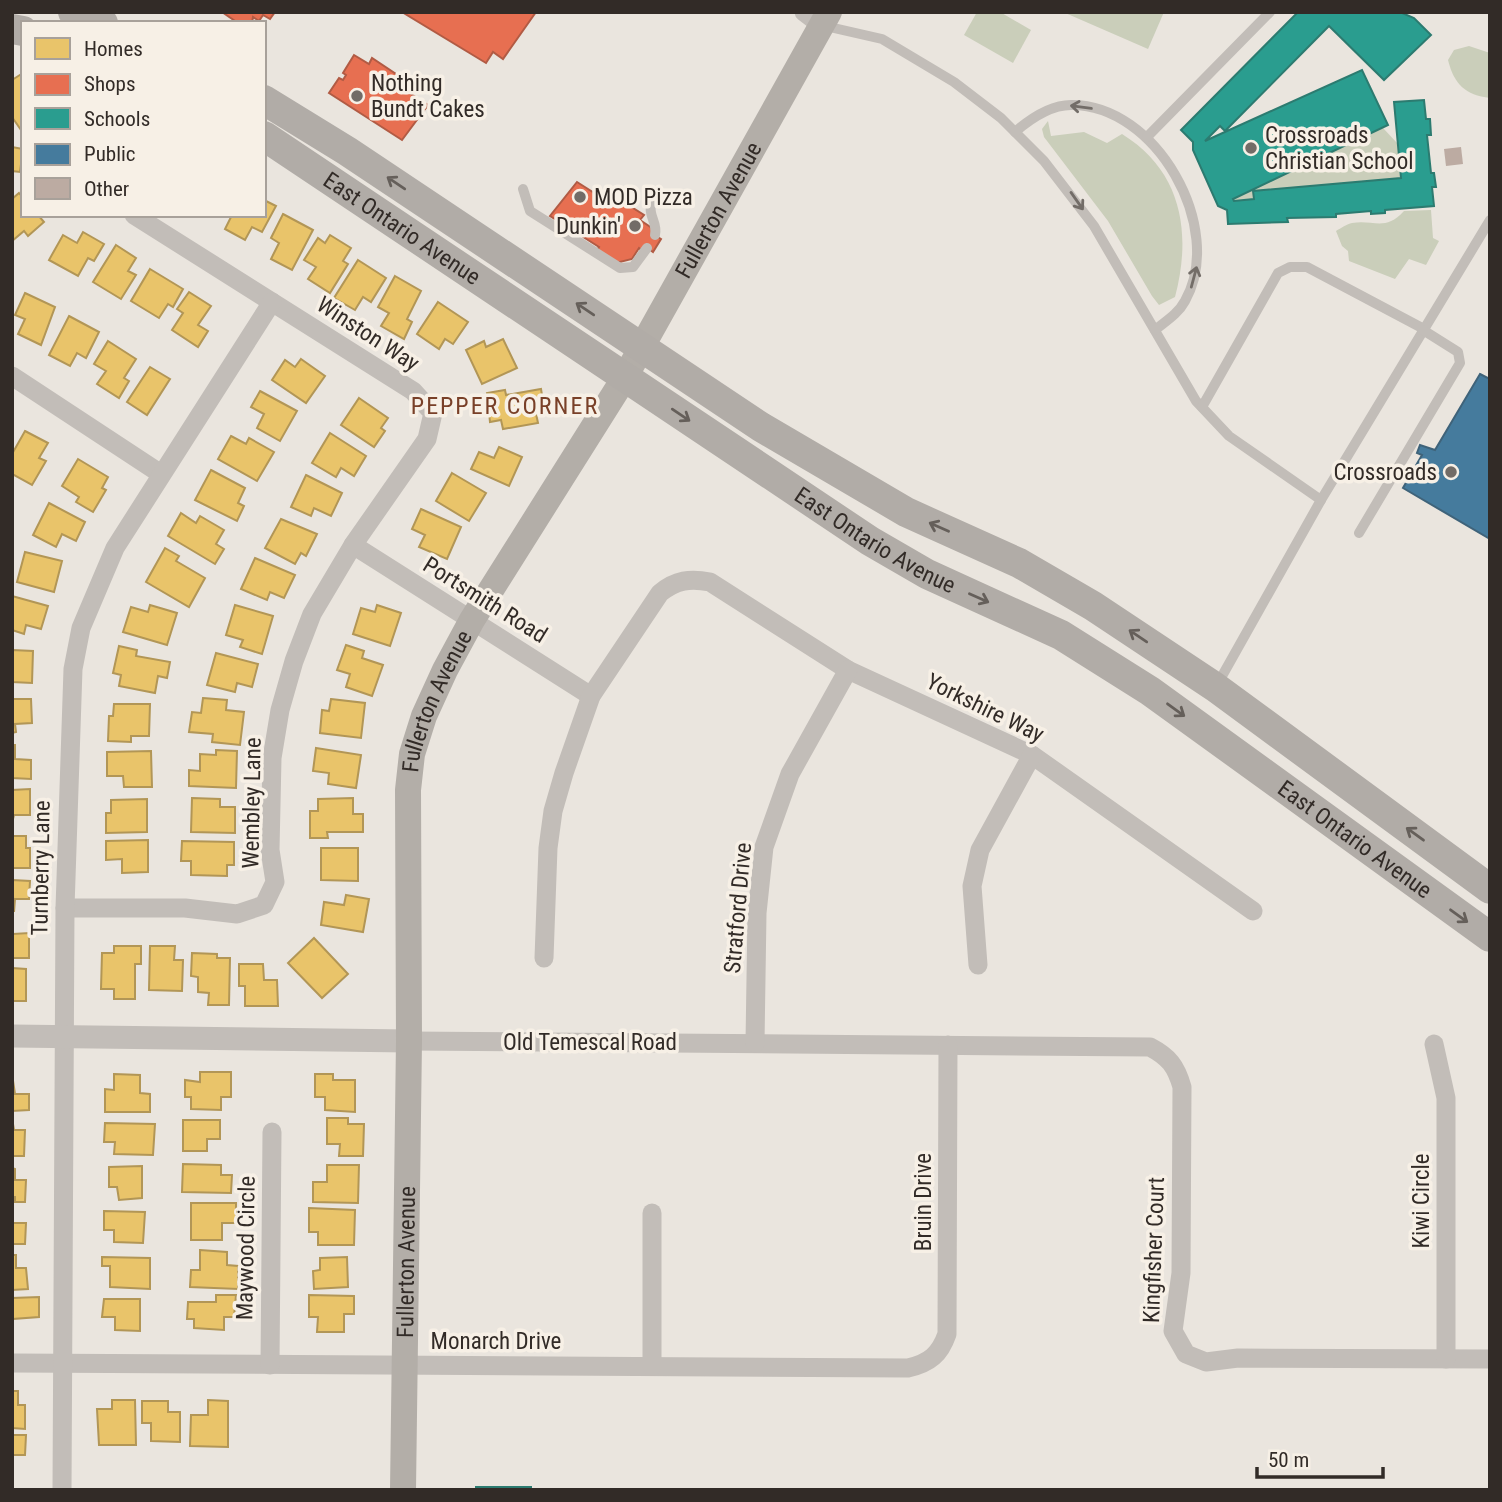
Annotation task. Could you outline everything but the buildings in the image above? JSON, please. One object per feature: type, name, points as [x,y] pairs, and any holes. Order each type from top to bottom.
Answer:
[{"type":"main road","points":[[73,12],[98,21]]},
{"type":"main road","name":"Fullerton Avenue","points":[[403,1490],[410,1041],[408,790],[412,754],[424,716],[472,620],[625,377],[818,17]]},
{"type":"main road","name":"East Ontario Avenue","points":[[266,101],[347,151],[761,427],[906,512],[1019,563],[1220,680],[1490,889]]},
{"type":"main road","name":"East Ontario Avenue","points":[[266,137],[870,541],[927,574],[1061,635],[1150,691],[1490,937]]},
{"type":"street","name":"Winston Way","points":[[137,217],[413,391],[433,413]]},
{"type":"street","name":"Turnberry Lane","points":[[62,1490],[65,908],[73,669],[81,628],[115,548],[272,302]]},
{"type":"street","points":[[12,376],[161,474]]},
{"type":"street","name":"Wembley Lane","points":[[65,908],[186,908],[237,914],[264,905],[275,881],[270,850],[272,758],[280,710],[312,614],[353,545],[427,439],[433,413]]},
{"type":"street","name":"Portsmith Road","points":[[353,545],[591,696]]},
{"type":"street","name":"Yorkshire Way","points":[[591,696],[660,593],[681,580],[709,582],[848,670],[1032,755],[1253,911]]},
{"type":"street","name":"Stratford Drive","points":[[755,1044],[757,913],[764,847],[790,774],[848,670]]},
{"type":"street","points":[[544,958],[548,848],[553,811],[591,696]]},
{"type":"street","points":[[978,965],[972,886],[980,850],[1032,755]]},
{"type":"street","name":"Old Temescal Road","points":[[12,1037],[1132,1046],[1150,1047],[1165,1055]]},
{"type":"street","name":"Kiwi Circle","points":[[1434,1044],[1446,1098],[1446,1359]]},
{"type":"street","name":"Bruin Drive","points":[[935,1357],[947,1334],[948,1045]]},
{"type":"street","name":"Kingfisher Court","points":[[1165,1055],[1177,1069],[1182,1087],[1181,1273],[1173,1331],[1186,1354],[1206,1362],[1238,1357],[1490,1359]]},
{"type":"street","name":"Maywood Circle","points":[[270,1365],[272,1132]]},
{"type":"street","points":[[652,1213],[652,1366]]},
{"type":"street","name":"Monarch Drive","points":[[12,1363],[908,1368],[923,1365],[935,1357]]},
{"type":"lane","points":[[1147,137],[1270,12]]},
{"type":"lane","points":[[818,17],[882,39],[954,82],[1015,132],[1051,169],[1087,215],[1202,407],[1229,436],[1321,500]]},
{"type":"lane","points":[[1015,132],[1030,119],[1051,109],[1072,105],[1094,109],[1122,120],[1147,137],[1163,155],[1189,202],[1196,228],[1197,262],[1185,302],[1155,330]]},
{"type":"lane","points":[[523,189],[530,211],[620,268],[633,267],[647,248]]},
{"type":"lane","points":[[651,204],[655,235]]},
{"type":"lane","points":[[1220,680],[1321,500],[1490,220]]},
{"type":"lane","points":[[1202,407],[1278,273],[1290,267],[1307,267],[1424,329],[1458,352],[1460,363],[1359,533]]},
{"type":"green space","points":[[977,12],[1000,12],[1031,30],[1013,63],[964,35]]},
{"type":"green space","points":[[1063,12],[1164,12],[1148,49]]},
{"type":"green space","points":[[1469,46],[1490,53],[1490,98],[1467,91],[1454,76],[1448,60],[1454,50]]},
{"type":"green space","points":[[1048,121],[1051,136],[1084,132],[1107,143],[1122,134],[1158,166],[1170,185],[1182,227],[1180,273],[1175,297],[1159,305],[1152,296],[1108,221],[1044,137],[1042,129]]},
{"type":"green space","points":[[1383,128],[1398,144],[1401,178],[1254,191],[1254,199],[1233,199]]},
{"type":"green space","points":[[1431,210],[1433,238],[1439,241],[1426,265],[1409,259],[1395,279],[1349,261],[1348,251],[1342,246],[1336,231],[1352,223],[1385,223],[1404,211]]},
{"type":"place","name":"Nothing Bundt Cakes","points":[[357,96]]},
{"type":"place","name":"Crossroads Christian School","points":[[1251,148]]},
{"type":"place","name":"MOD Pizza","points":[[580,197]]},
{"type":"place","name":"Dunkin'","points":[[635,226]]},
{"type":"place","name":"Crossroads","points":[[1451,472]]},
{"type":"district","name":"PEPPER CORNER","points":[[505,406]]}]
